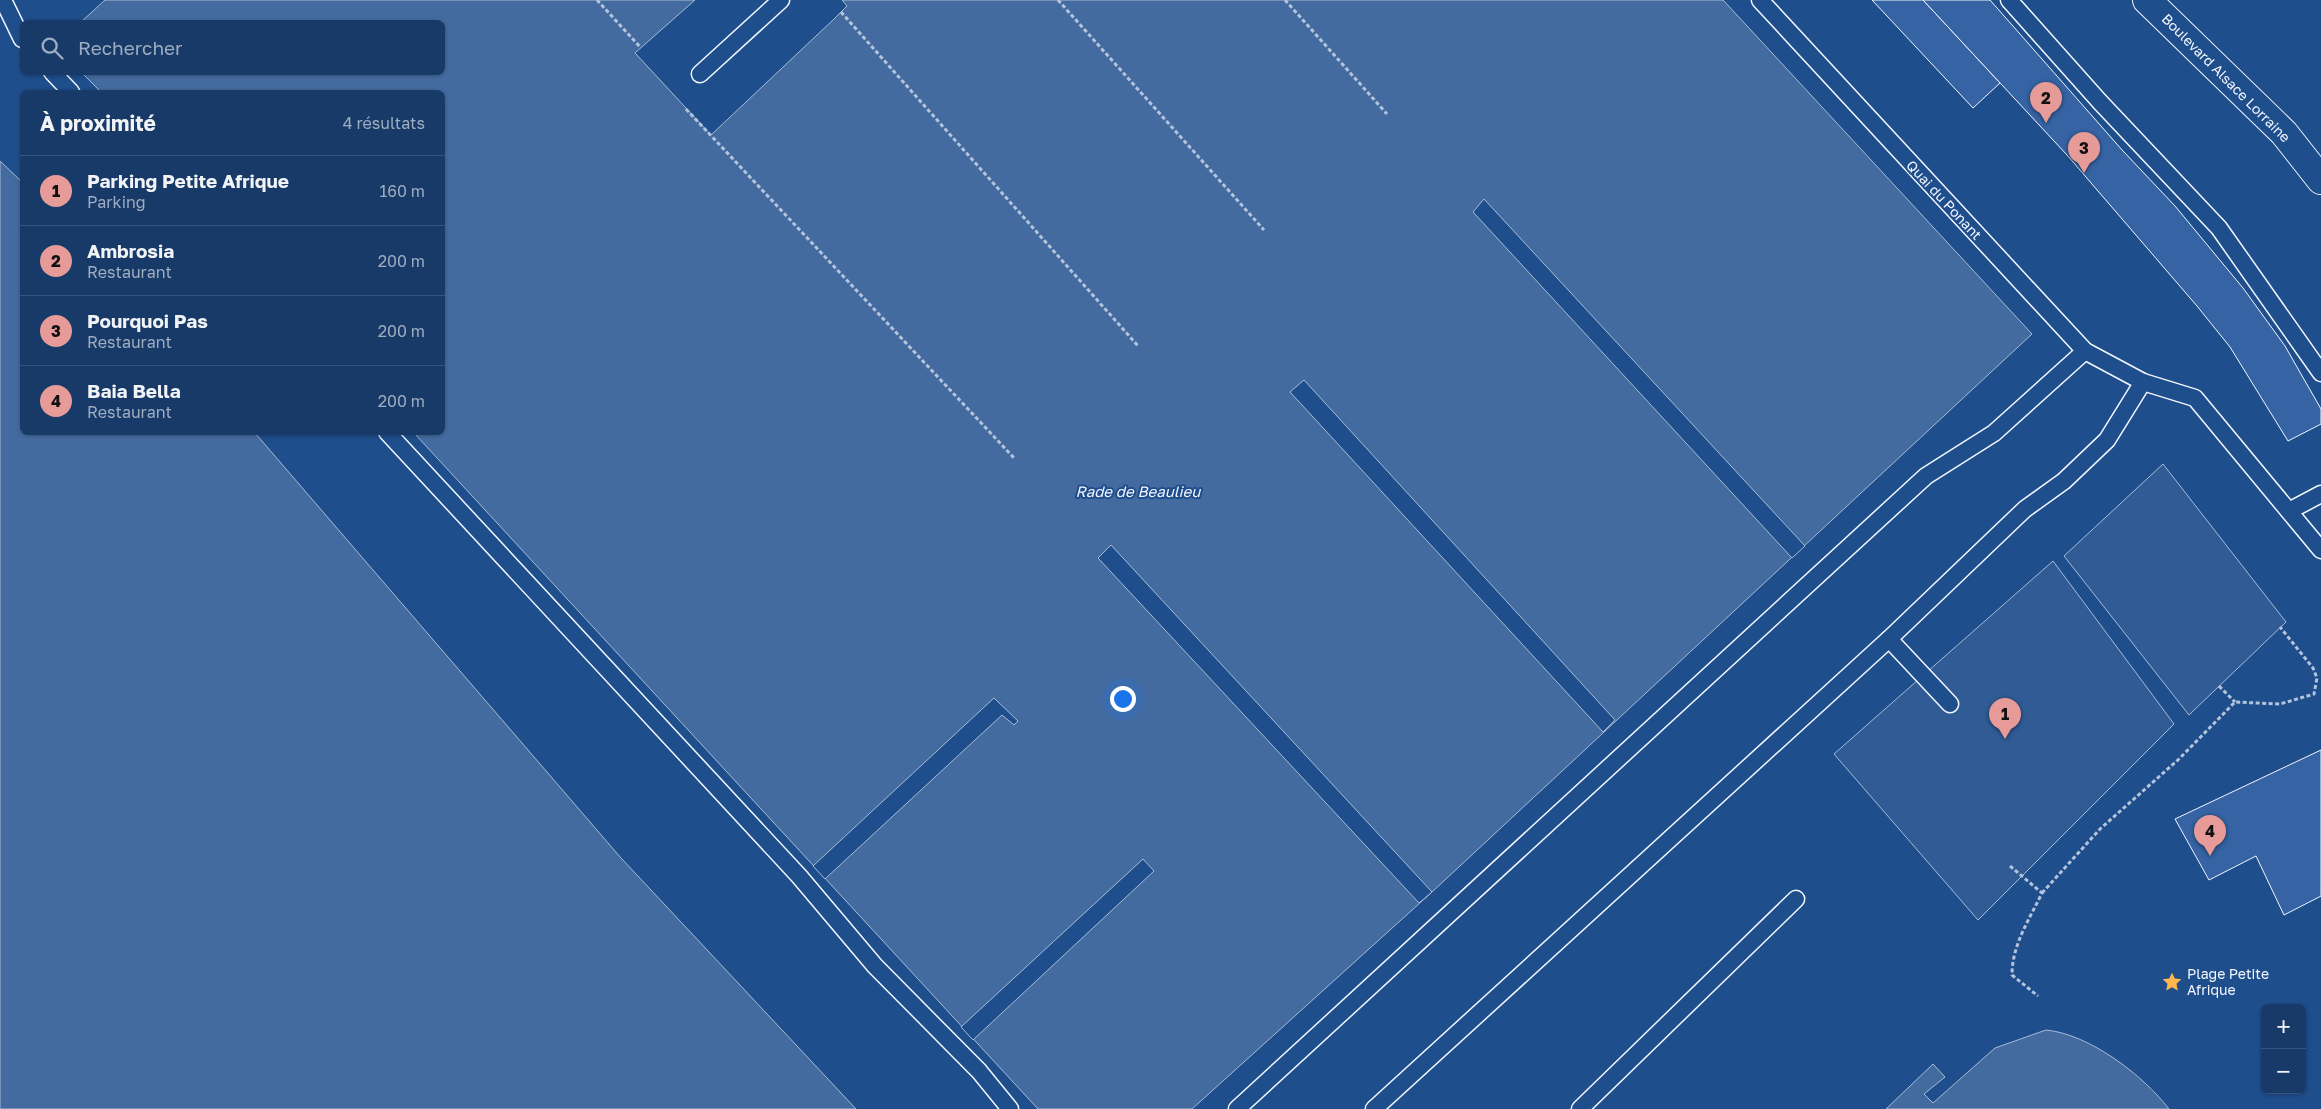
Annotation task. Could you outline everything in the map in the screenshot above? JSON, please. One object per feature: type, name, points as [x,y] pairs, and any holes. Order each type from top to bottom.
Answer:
[{"type":"main road","name":"Boulevard Alsace Lorraine","points":[[2147,0],[2284,133],[2321,180]]},
{"type":"lane","points":[[3,0],[20,35]]},
{"type":"lane","points":[[700,74],[781,0]]},
{"type":"lane","name":"Quai du Ponant","points":[[1760,0],[2085,350],[2143,382],[2196,398],[2321,550]]},
{"type":"lane","points":[[2009,0],[2100,102],[2219,228],[2321,373]]},
{"type":"lane","points":[[55,75],[69,90]]},
{"type":"lane","points":[[1237,1109],[1926,476],[1994,433],[2085,350]]},
{"type":"lane","points":[[1383,1106],[1888,639],[2025,509],[2064,481],[2107,440],[2143,382]]},
{"type":"lane","points":[[390,435],[799,876],[875,966],[979,1071],[1010,1109]]},
{"type":"lane","points":[[2289,511],[2321,494]]},
{"type":"lane","points":[[1888,639],[1950,704]]},
{"type":"lane","points":[[1580,1109],[1796,899]]},
{"type":"path","points":[[597,0],[641,48]]},
{"type":"path","points":[[1058,0],[1264,230]]},
{"type":"path","points":[[1285,0],[1388,114]]},
{"type":"path","points":[[841,12],[1139,347]]},
{"type":"path","points":[[686,109],[1015,459]]},
{"type":"path","points":[[2219,686],[2236,702],[2280,704],[2314,694],[2318,678],[2313,668],[2280,627]]},
{"type":"path","points":[[2038,996],[2012,975],[2012,960],[2020,937],[2042,893],[2100,829],[2179,759],[2236,702]]},
{"type":"path","points":[[2010,866],[2042,893]]},
{"type":"shaded area","points":[[2163,464],[2286,622],[2189,715],[2064,556]]},
{"type":"shaded area","points":[[2053,561],[2174,724],[1978,920],[1834,754]]},
{"type":"water","name":"Rade de Beaulieu","points":[[105,0],[695,0],[635,53],[711,135],[847,6],[842,0],[1723,0],[2032,334],[1432,892],[1192,1109],[1038,1109],[416,435],[445,435],[445,90],[99,90],[84,75],[445,75],[445,20],[83,20]]},
{"type":"water","points":[[0,161],[20,180],[20,435],[257,435],[621,858],[856,1109],[0,1109]]},
{"type":"water","points":[[2046,1030],[2080,1039],[2114,1058],[2145,1083],[2169,1109],[1886,1109],[1933,1064],[1945,1077],[1924,1094],[1933,1103],[1995,1048]]},
{"type":"pier","points":[[1484,199],[1805,546],[1792,558],[1473,212]]},
{"type":"pier","points":[[1304,380],[1615,720],[1603,732],[1290,392]]},
{"type":"pier","points":[[1111,545],[1432,892],[1419,903],[1098,558]]},
{"type":"pier","points":[[994,698],[1018,721],[1014,725],[1002,715],[825,879],[813,866]]},
{"type":"pier","points":[[1143,859],[1154,871],[973,1040],[961,1027]]},
{"type":"building","points":[[1872,0],[1923,0],[2000,83],[1973,108]]},
{"type":"building","points":[[1923,0],[1990,0],[2123,151],[2175,206],[2243,288],[2285,346],[2321,409],[2321,424],[2288,441],[2230,347],[2197,306],[2067,155]]},
{"type":"building","points":[[2321,750],[2321,896],[2284,915],[2256,856],[2209,880],[2175,819]]},
{"type":"place","name":"Ambrosia","points":[[2046,123]]},
{"type":"place","name":"Pourquoi Pas","points":[[2084,173]]},
{"type":"place","name":"Parking Petite Afrique","points":[[2005,739]]},
{"type":"place","name":"Baia Bella","points":[[2210,856]]},
{"type":"place","name":"Plage Petite Afrique","points":[[2172,982]]}]
